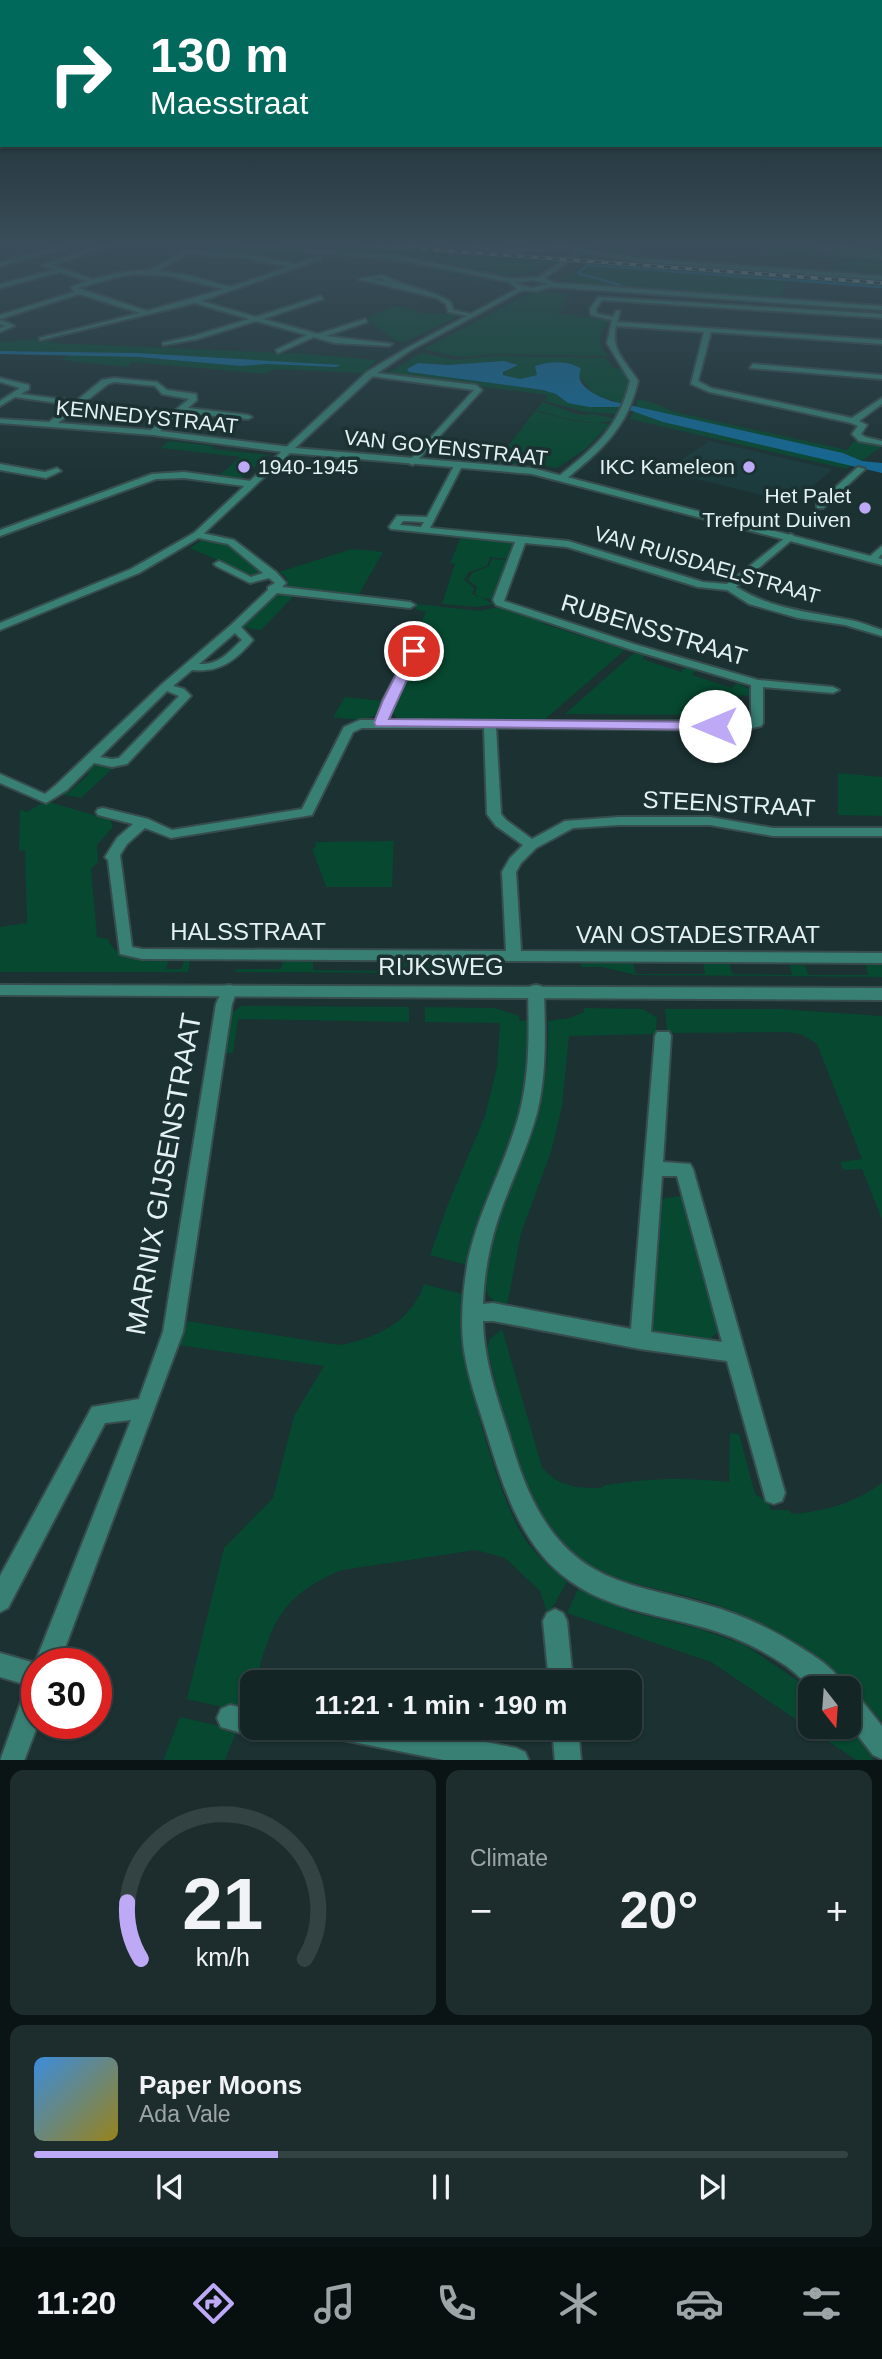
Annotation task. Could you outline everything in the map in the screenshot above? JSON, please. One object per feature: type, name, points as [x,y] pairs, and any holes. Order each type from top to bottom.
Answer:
[{"type":"street","points":[[42,339],[94,325]]},
{"type":"street","points":[[165,344],[237,325]]},
{"type":"street","points":[[283,325],[334,341],[389,344]]},
{"type":"street","points":[[278,351],[352,325]]},
{"type":"street","points":[[0,627],[135,571],[197,535],[370,374],[398,355],[454,325]]},
{"type":"street","points":[[562,478],[610,438],[631,402],[635,381],[609,346],[608,338],[613,325]]},
{"type":"street","points":[[658,325],[882,342]]},
{"type":"street","points":[[835,325],[835,339]]},
{"type":"street","points":[[708,330],[694,382],[709,390],[853,421],[863,425],[856,434],[882,443]]},
{"type":"street","points":[[753,366],[797,365],[882,377]]},
{"type":"street","points":[[370,374],[476,387],[478,390],[413,462]]},
{"type":"street","points":[[0,380],[26,387],[0,404]]},
{"type":"street","points":[[52,424],[105,383],[114,380],[157,384],[165,392],[193,396],[193,400],[153,433]]},
{"type":"street","points":[[14,395],[77,404]]},
{"type":"street","points":[[853,421],[881,401]]},
{"type":"street","points":[[180,410],[248,417]]},
{"type":"street","name":"KENNEDYSTRAAT","points":[[0,421],[153,433],[290,450]]},
{"type":"street","name":"VAN GOYENSTRAAT","points":[[290,450],[532,471],[877,560]]},
{"type":"street","points":[[458,466],[426,525],[520,540]]},
{"type":"street","points":[[0,467],[46,475],[57,471]]},
{"type":"street","points":[[820,506],[861,468]]},
{"type":"street","points":[[0,533],[155,476],[184,475],[251,484]]},
{"type":"street","points":[[0,778],[46,799],[281,583],[232,541],[197,535]]},
{"type":"street","points":[[729,587],[790,537]]},
{"type":"street","name":"VAN RUISDAELSTRAAT","points":[[520,540],[568,544],[702,585],[729,587],[753,602],[882,633]]},
{"type":"street","name":"RUBENSSTRAAT","points":[[103,812],[143,822],[171,834],[306,812],[348,730],[360,724],[743,726],[757,723],[757,683],[646,651],[500,603],[498,600],[520,540]]},
{"type":"street","points":[[877,560],[882,549]]},
{"type":"street","points":[[219,564],[250,580],[272,574]]},
{"type":"street","points":[[272,589],[410,605]]},
{"type":"street","points":[[190,666],[209,670],[217,668],[248,640],[235,627]]},
{"type":"street","points":[[381,723],[389,700],[414,651]]},
{"type":"street","points":[[757,683],[833,690]]},
{"type":"street","points":[[91,758],[112,763],[122,761],[185,696],[180,691],[165,687]]},
{"type":"street","points":[[490,725],[494,814],[501,823],[531,845]]},
{"type":"street","name":"STEENSTRAAT","points":[[514,957],[509,872],[515,861],[531,845],[570,824],[710,821],[773,832],[882,832]]},
{"type":"street","name":"HALSSTRAAT","points":[[143,822],[122,841],[112,857],[115,858],[125,950],[142,954],[514,957]]},
{"type":"street","name":"VAN OSTADESTRAAT","points":[[514,957],[882,958]]},
{"type":"street","name":"RIJKSWEG","points":[[0,990],[536,990],[882,994]]},
{"type":"street","name":"MARNIX GIJSENSTRAAT","points":[[53,1648],[173,1332],[224,1004],[229,990]]},
{"type":"street","points":[[536,990],[537,1061],[532,1097],[481,1247],[473,1313],[475,1353],[510,1473],[527,1515],[548,1548],[602,1589],[659,1607],[689,1611],[731,1624],[800,1662],[818,1676]]},
{"type":"street","points":[[640,1340],[663,1036]]},
{"type":"street","points":[[654,1169],[684,1169],[775,1493]]},
{"type":"street","points":[[473,1313],[493,1312],[640,1340],[736,1353]]},
{"type":"street","points":[[0,1600],[99,1414],[146,1408]]},
{"type":"street","points":[[555,1621],[560,1670]]},
{"type":"street","points":[[0,1665],[21,1671]]},
{"type":"street","points":[[861,1720],[882,1746]]},
{"type":"street","points":[[10,1760],[21,1732]]},
{"type":"street","points":[[411,1740],[516,1760]]},
{"type":"street","points":[[566,1740],[568,1760]]},
{"type":"shaded area","points":[[709,441],[832,470],[793,503],[665,471]]},
{"type":"green space","points":[[375,325],[440,325],[405,342],[396,341]]},
{"type":"green space","points":[[469,325],[606,325],[600,338],[601,348],[610,356],[500,354],[459,357],[424,349]]},
{"type":"green space","points":[[36,339],[55,341],[54,343],[305,354],[377,360],[363,373],[273,369],[267,374],[132,362],[127,367],[62,360],[68,355],[138,357],[241,366],[268,364],[137,353],[0,351],[0,342]]},
{"type":"green space","points":[[422,353],[455,360],[498,356],[605,358],[614,368],[623,369],[628,385],[622,404],[594,394],[568,363],[535,366],[537,375],[520,379],[503,375],[514,362],[448,365],[418,363],[407,369],[410,372],[543,390],[556,394],[568,403],[621,407],[618,414],[585,412],[549,402],[545,400],[548,395],[386,374]]},
{"type":"green space","points":[[637,400],[649,401],[675,412],[847,450],[857,438],[882,446],[862,461],[843,453],[636,407]]},
{"type":"green space","points":[[543,402],[579,415],[593,414],[616,419],[588,422],[536,410]]},
{"type":"green space","points":[[634,410],[663,422],[851,465],[847,469],[630,419]]},
{"type":"green space","points":[[535,411],[579,422],[610,424],[587,448],[557,468],[523,462],[495,463]]},
{"type":"green space","points":[[169,441],[269,455],[255,467],[242,467],[250,469],[242,478],[219,475],[241,457],[161,448]]},
{"type":"green space","points":[[461,537],[512,543],[507,559],[490,557],[487,566],[469,572],[464,580],[474,588],[472,594],[495,604],[476,607],[442,604],[455,564],[450,563]]},
{"type":"green space","points":[[200,541],[229,543],[264,573],[253,576],[190,548]]},
{"type":"green space","points":[[352,549],[383,552],[358,596],[286,589],[287,578],[279,572]]},
{"type":"green space","points":[[492,559],[508,560],[492,599],[481,598],[475,594],[477,587],[468,580],[472,573],[489,566]]},
{"type":"green space","points":[[275,594],[295,595],[261,630],[242,627]]},
{"type":"green space","points":[[417,604],[479,611],[499,607],[541,620],[544,624],[619,648],[627,648],[543,721],[399,720],[392,712],[407,678],[418,679],[421,672],[410,671],[414,665],[424,665],[431,651],[408,647],[426,612],[415,609]]},
{"type":"green space","points":[[636,651],[646,654],[642,659],[681,672],[686,667],[697,670],[692,675],[732,688],[737,683],[749,689],[752,696],[739,695],[738,713],[750,714],[749,717],[740,722],[699,723],[697,715],[565,714]]},
{"type":"green space","points":[[345,697],[383,701],[378,715],[359,720],[333,717]]},
{"type":"green space","points":[[94,763],[110,763],[113,768],[81,798],[59,794],[70,791],[89,774],[87,770]]},
{"type":"green space","points":[[838,773],[882,777],[882,816],[838,815]]},
{"type":"green space","points":[[46,801],[111,821],[113,827],[97,845],[98,862],[91,869],[97,937],[108,939],[112,947],[125,956],[169,959],[166,969],[181,969],[185,959],[190,959],[188,972],[0,972],[0,927],[27,923],[25,850],[19,851],[20,809],[27,812]]},
{"type":"green space","points":[[394,841],[392,887],[326,887],[312,848],[316,847],[315,842]]},
{"type":"green space","points":[[313,957],[313,970],[387,971],[388,961],[509,964],[465,965],[408,973],[235,972],[236,969],[281,969],[283,960]]},
{"type":"green space","points":[[703,961],[729,961],[732,974],[792,975],[790,965],[804,965],[809,975],[868,975],[865,963],[882,963],[882,977],[636,975],[602,967],[581,967],[581,963],[633,963],[636,974],[705,974]]},
{"type":"green space","points":[[241,1006],[409,1007],[409,1022],[238,1019],[233,1053],[225,1053],[231,1014]]},
{"type":"green space","points":[[425,1007],[495,1008],[519,1016],[520,1021],[529,1020],[527,1067],[519,1113],[479,1218],[467,1265],[430,1255],[485,1116],[497,1067],[500,1023],[425,1022]]},
{"type":"green space","points":[[584,1008],[643,1009],[657,1018],[656,1034],[569,1036],[562,1107],[551,1152],[521,1233],[507,1306],[503,1305],[488,1294],[485,1273],[502,1210],[540,1105],[547,1064],[548,1021],[570,1018],[584,1012]]},
{"type":"green space","points":[[665,1009],[779,1009],[882,1016],[882,1219],[862,1169],[844,1170],[840,1162],[862,1159],[817,1044],[803,1035],[789,1032],[667,1033]]},
{"type":"green space","points":[[683,1197],[719,1331],[708,1341],[655,1332],[650,1326],[660,1199]]},
{"type":"green space","points":[[424,1284],[462,1294],[461,1316],[470,1378],[489,1449],[510,1510],[530,1546],[567,1582],[548,1615],[540,1591],[505,1558],[476,1550],[342,1570],[305,1590],[282,1613],[267,1643],[259,1670],[240,1670],[240,1711],[187,1699],[224,1548],[273,1498],[294,1416],[324,1366],[178,1345],[186,1321],[339,1345],[379,1333],[401,1318],[418,1297]]},
{"type":"green space","points":[[502,1329],[542,1467],[561,1482],[576,1487],[601,1488],[605,1485],[652,1480],[729,1482],[730,1433],[739,1434],[755,1494],[769,1503],[771,1510],[789,1510],[792,1514],[817,1511],[851,1501],[882,1483],[882,1722],[861,1698],[861,1676],[838,1676],[807,1651],[739,1613],[626,1581],[585,1563],[567,1550],[551,1533],[540,1515],[520,1470],[487,1348],[490,1339]]},
{"type":"green space","points":[[578,1589],[631,1612],[700,1629],[745,1645],[798,1681],[798,1721],[711,1662],[567,1613]]},
{"type":"green space","points":[[180,1717],[237,1730],[225,1760],[163,1760]]},
{"type":"green space","points":[[861,1739],[873,1760],[856,1760],[826,1740]]},
{"type":"water","points":[[0,351],[137,353],[341,365],[241,366],[138,357],[0,354]]},
{"type":"water","points":[[504,361],[518,365],[503,372],[503,375],[520,379],[537,375],[535,366],[541,364],[571,364],[581,369],[580,380],[588,390],[611,401],[843,453],[862,461],[882,463],[882,473],[663,422],[621,407],[589,407],[568,403],[556,394],[543,390],[409,372],[407,369],[418,363],[448,365]]},
{"type":"place","name":"1940-1945","points":[[244,467]]},
{"type":"place","name":"IKC Kameleon","points":[[749,467]]},
{"type":"place","name":"Het Palet Trefpunt Duiven","points":[[865,508]]},
{"type":"route","points":[[414,651],[389,700],[381,723],[715,726]]}]
